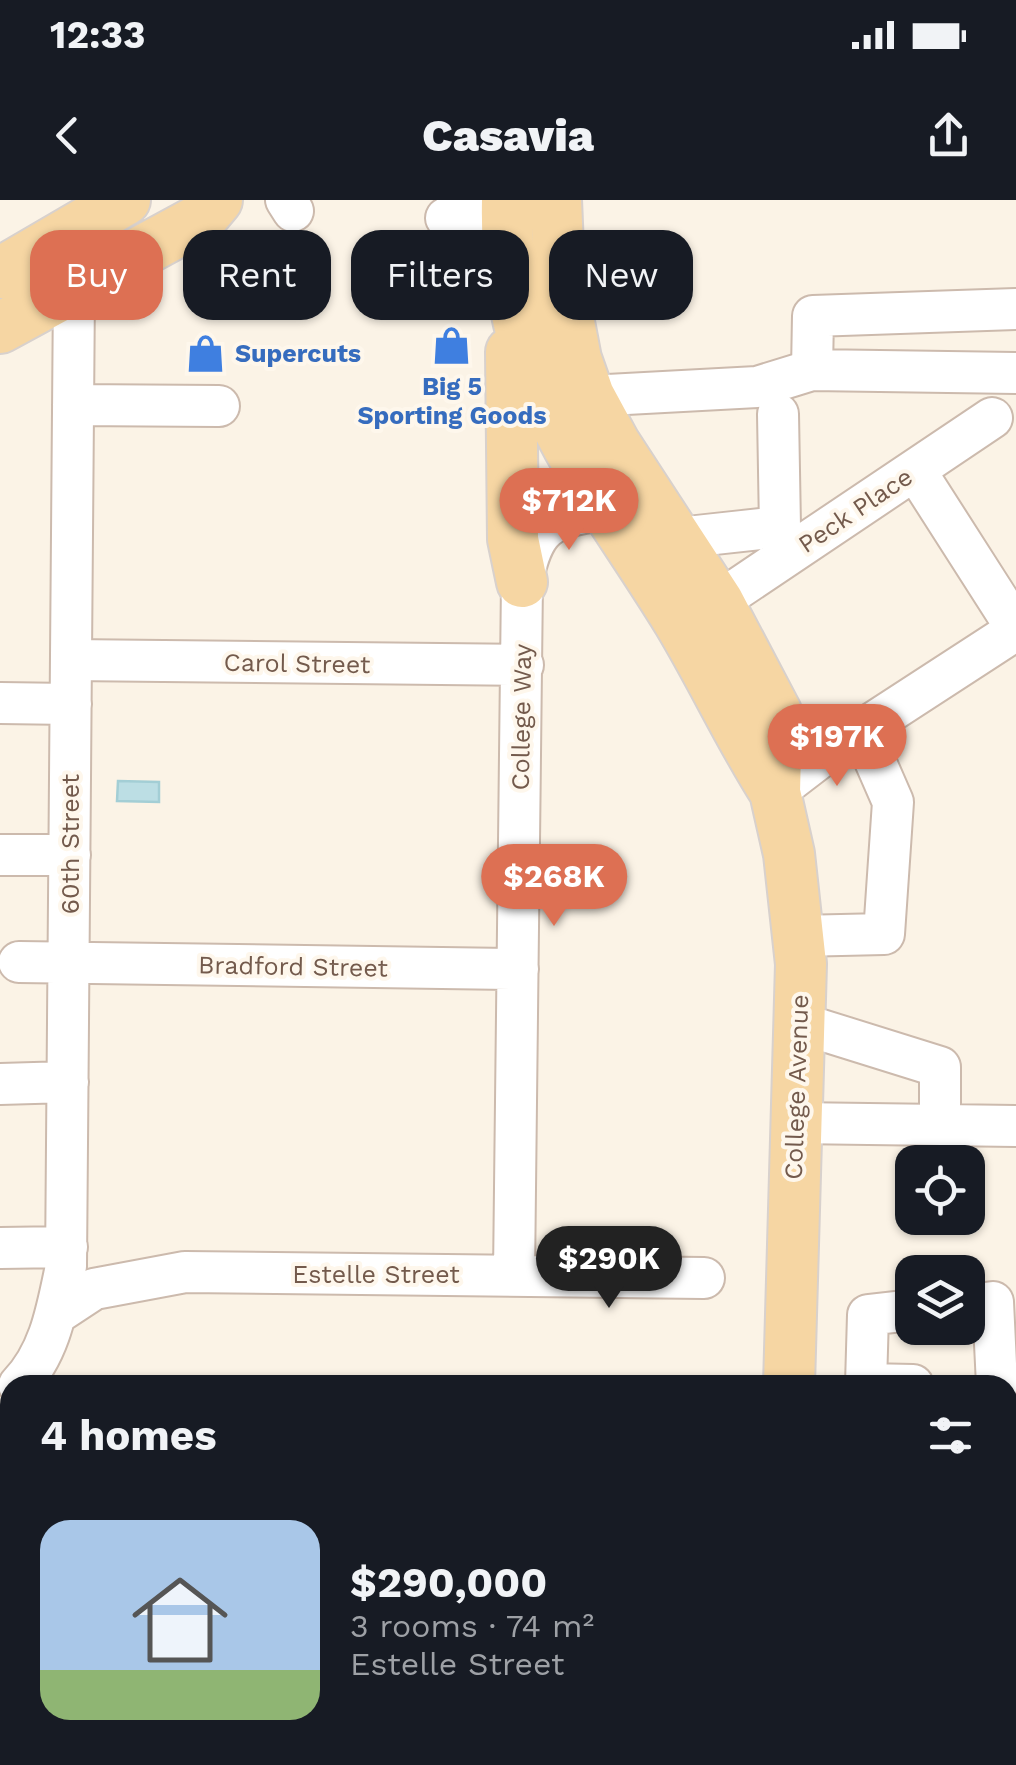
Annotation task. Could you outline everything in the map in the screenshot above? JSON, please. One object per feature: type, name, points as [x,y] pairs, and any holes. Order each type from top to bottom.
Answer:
[{"type":"main road","points":[[0,273],[125,200]]},
{"type":"main road","points":[[163,241],[202,219],[217,200]]},
{"type":"main road","name":"College Avenue","points":[[556,200],[561,284],[576,359],[589,396],[718,602],[776,714],[775,792],[789,854],[798,936],[789,1375]]},
{"type":"main road","points":[[508,226],[512,539],[522,582]]},
{"type":"main road","name":"College Avenue","points":[[508,226],[518,335],[544,405],[603,510],[680,624],[739,736],[775,792]]},
{"type":"main road","points":[[0,328],[30,313]]},
{"type":"street","points":[[446,218],[508,226]]},
{"type":"street","points":[[812,370],[813,316],[1016,309]]},
{"type":"street","name":"60th Street","points":[[29,1375],[37,1366],[56,1314],[66,1247],[74,320]]},
{"type":"street","points":[[589,396],[757,387],[812,370],[1016,373]]},
{"type":"street","points":[[73,405],[219,406]]},
{"type":"street","points":[[678,538],[780,527],[778,414]]},
{"type":"street","name":"Peck Place","points":[[718,602],[992,418]]},
{"type":"street","points":[[775,792],[1016,629],[915,470]]},
{"type":"street","name":"College Way","points":[[514,1275],[522,582],[530,543],[553,520],[603,510]]},
{"type":"street","name":"Carol Street","points":[[71,660],[523,666]]},
{"type":"street","points":[[0,703],[71,704]]},
{"type":"street","points":[[798,936],[884,934],[893,802],[862,732]]},
{"type":"street","points":[[0,855],[70,855]]},
{"type":"street","name":"Bradford Street","points":[[19,962],[518,969]]},
{"type":"street","points":[[799,1023],[940,1066],[940,1125]]},
{"type":"street","points":[[0,1084],[68,1082]]},
{"type":"street","points":[[795,1123],[1016,1126]]},
{"type":"street","points":[[0,1248],[66,1247]]},
{"type":"street","name":"Estelle Street","points":[[56,1314],[94,1289],[185,1272],[704,1278]]},
{"type":"street","points":[[985,1303],[993,1302],[997,1375]]},
{"type":"street","points":[[866,1375],[868,1315],[895,1312]]},
{"type":"water","points":[[118,781],[159,782],[159,802],[117,801]]},
{"type":"place","name":"Big 5 Sporting Goods","points":[[452,345]]},
{"type":"place","name":"Supercuts","points":[[205,353]]}]
